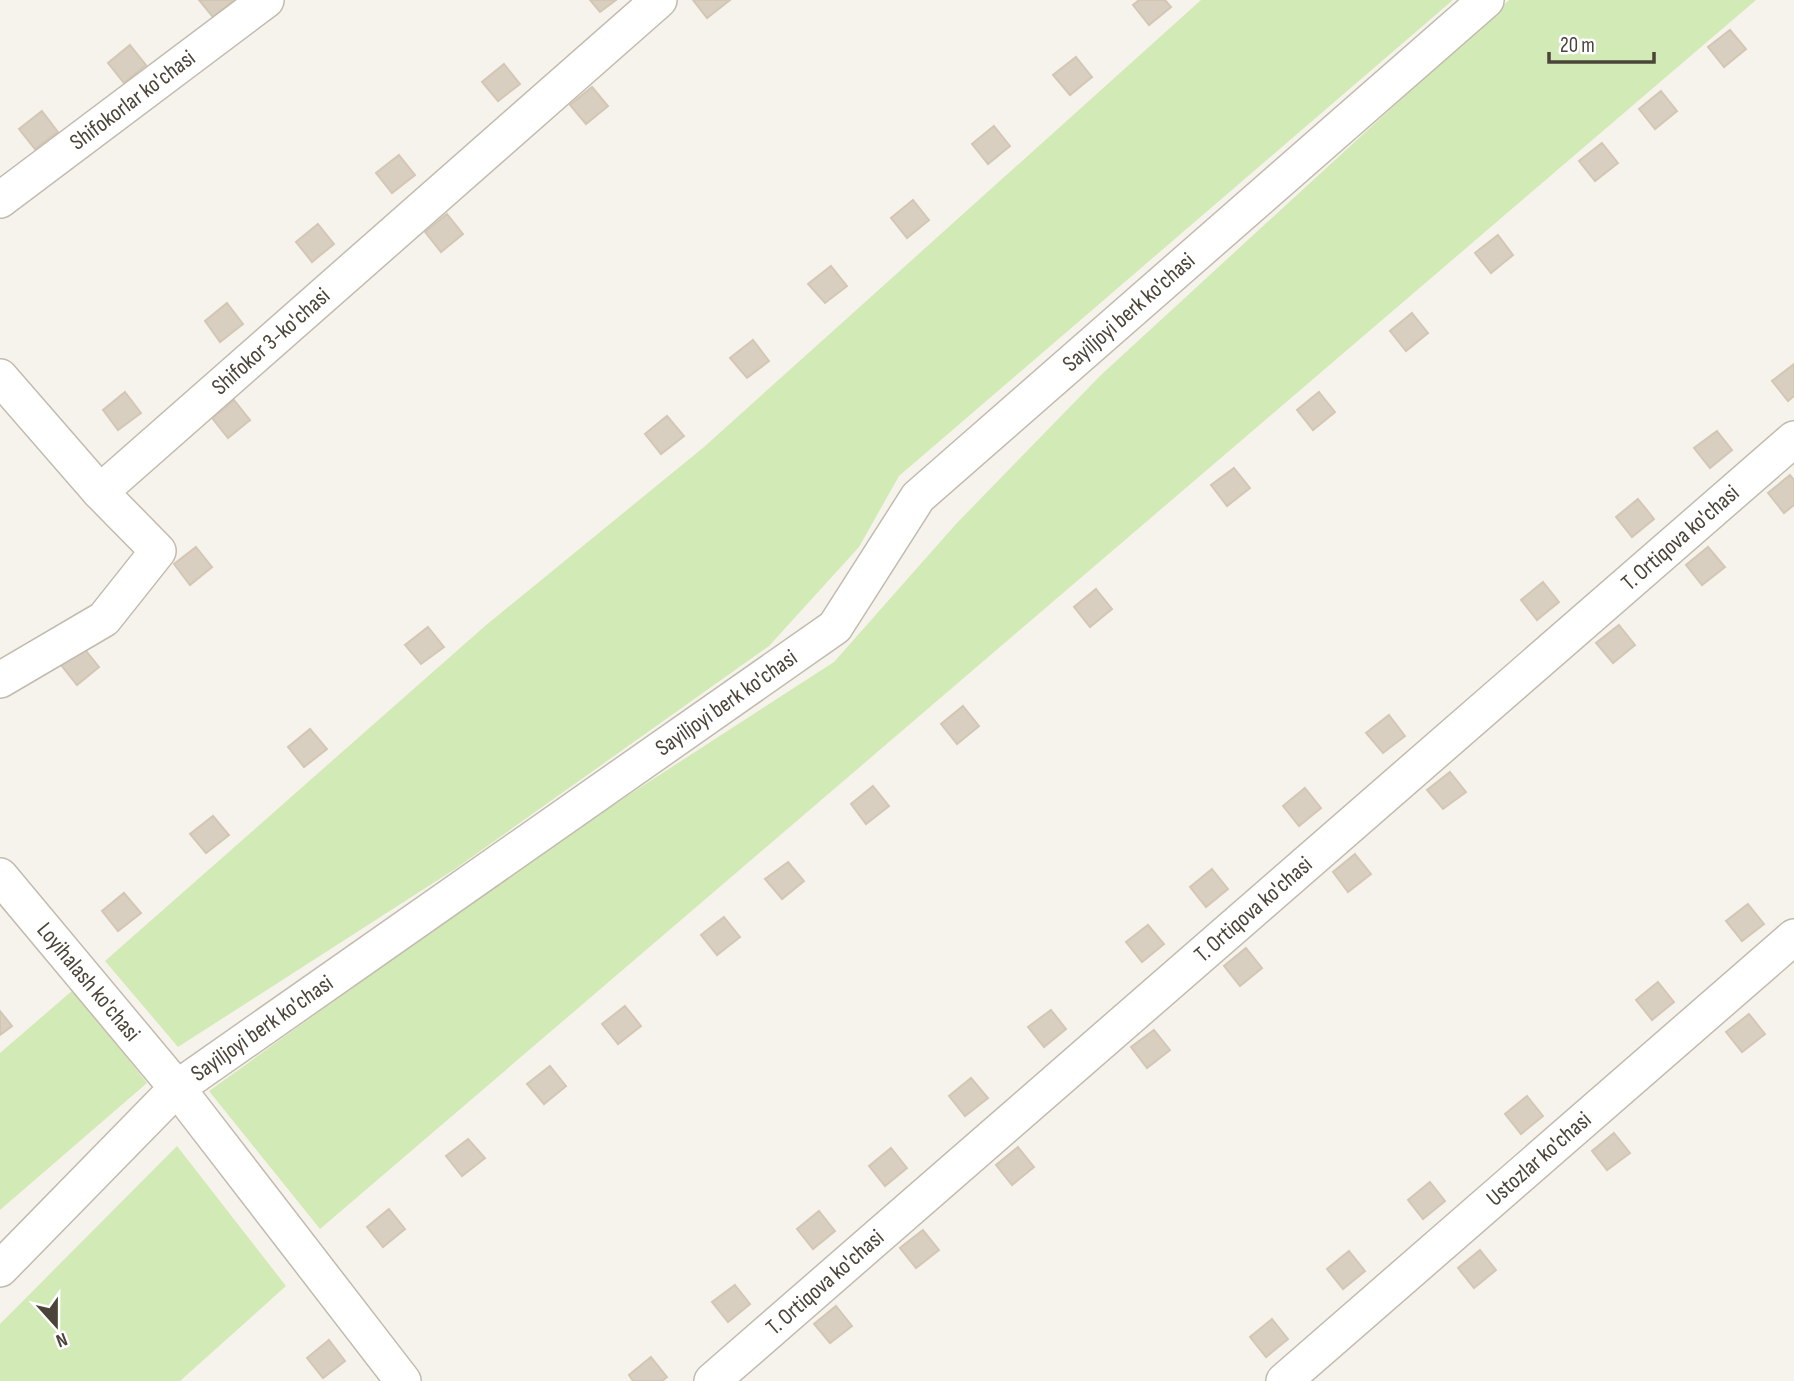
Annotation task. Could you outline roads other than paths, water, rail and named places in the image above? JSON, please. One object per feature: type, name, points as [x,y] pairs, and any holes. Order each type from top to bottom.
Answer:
[{"type":"street","name":"Shifokorlar ko'chasi","points":[[0,200],[266,0]]},
{"type":"street","name":"Shifokor 3-ko'chasi","points":[[100,492],[659,0]]},
{"type":"street","name":"Sayiljoyi berk ko'chasi","points":[[403,1381],[177,1088],[835,627],[918,497],[1486,0]]},
{"type":"street","points":[[0,377],[100,492],[158,551],[104,619],[0,680]]},
{"type":"street","name":"T. Ortiqova ko'chasi","points":[[712,1381],[1794,439]]},
{"type":"street","name":"Loyihalash ko'chasi","points":[[0,876],[177,1088]]},
{"type":"street","name":"Ustozlar ko'chasi","points":[[1284,1381],[1794,937]]},
{"type":"street","points":[[0,1269],[177,1088]]}]
